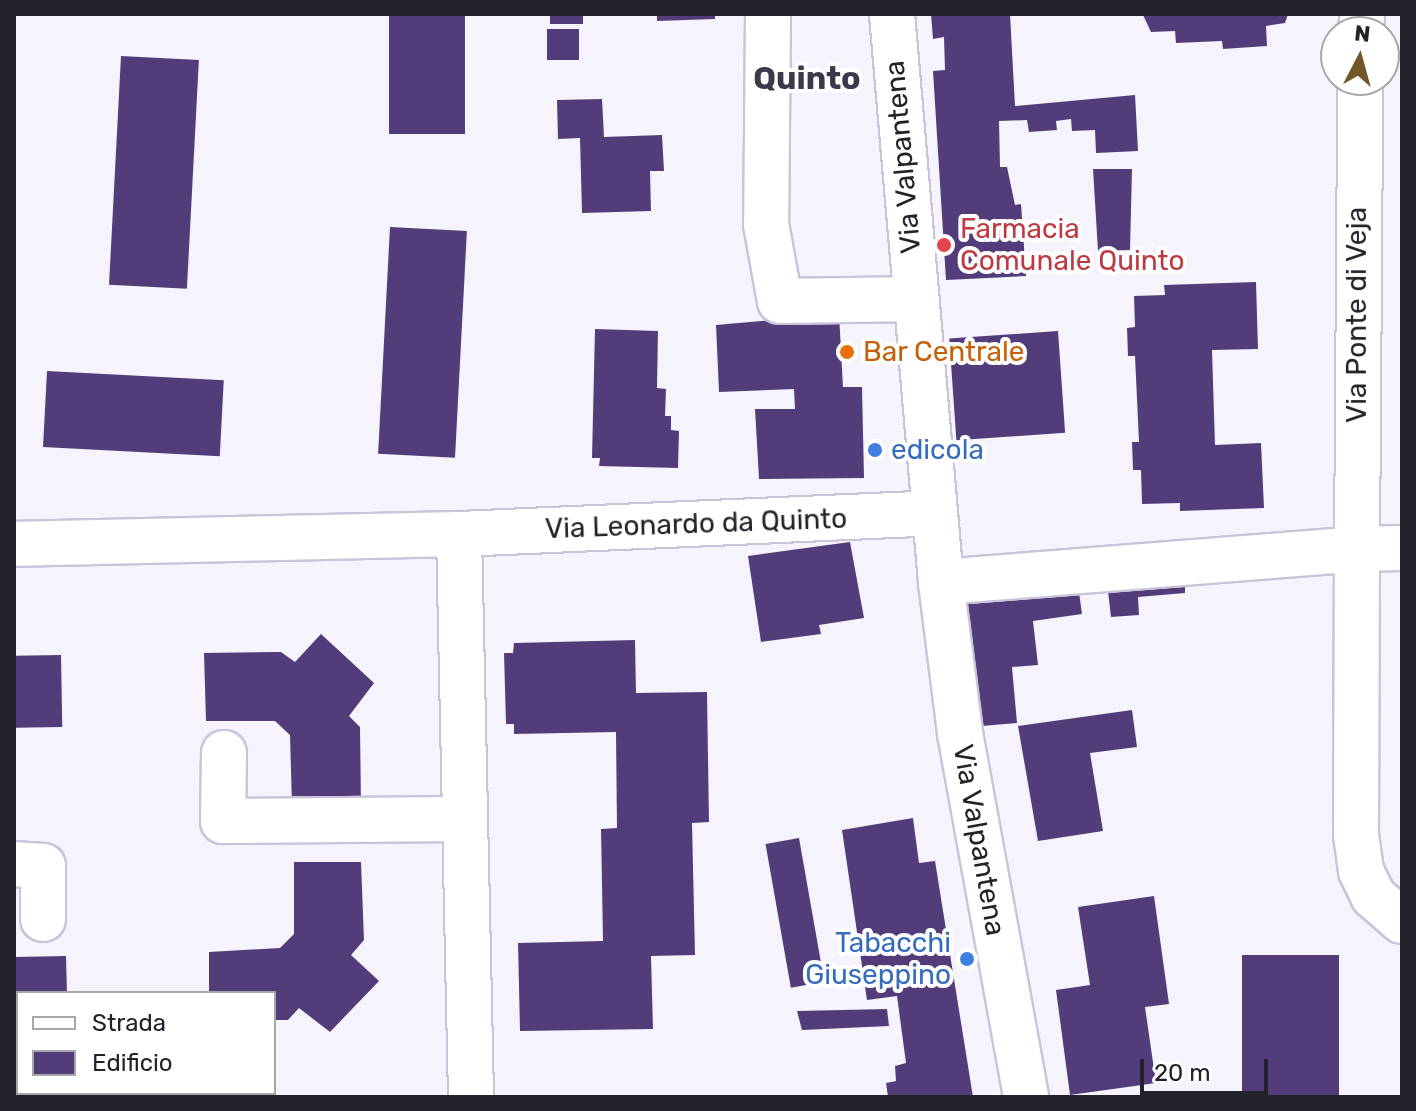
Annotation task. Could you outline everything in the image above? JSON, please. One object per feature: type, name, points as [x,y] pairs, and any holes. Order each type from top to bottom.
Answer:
[{"type":"street","points":[[768,14],[766,224],[780,301],[915,299]]},
{"type":"street","name":"Via Valpantena","points":[[892,14],[941,582],[960,733],[1026,1097]]},
{"type":"street","name":"Via Ponte di Veja","points":[[1360,96],[1356,835],[1361,871],[1373,896],[1402,921]]},
{"type":"street","name":"Via Leonardo da Quinto","points":[[14,544],[459,534],[933,513]]},
{"type":"street","points":[[459,534],[471,1097]]},
{"type":"street","points":[[941,582],[1402,548]]},
{"type":"street","points":[[224,753],[223,821],[465,819]]},
{"type":"street","points":[[14,864],[43,866],[43,919]]},
{"type":"building","points":[[389,14],[465,14],[465,134],[389,134]]},
{"type":"building","points":[[550,14],[583,14],[583,24],[550,24]]},
{"type":"building","points":[[657,14],[715,14],[715,19],[657,21]]},
{"type":"building","points":[[931,14],[1010,14],[1015,106],[1135,95],[1138,151],[1096,153],[1095,130],[1072,131],[1071,119],[1056,121],[1057,130],[1029,132],[1027,120],[999,121],[1000,167],[1007,167],[1015,205],[1021,204],[1026,276],[946,280],[933,71],[945,70],[944,37],[933,39]]},
{"type":"building","points":[[1288,14],[1285,23],[1266,26],[1267,46],[1223,49],[1222,41],[1176,43],[1175,31],[1151,32],[1143,15]]},
{"type":"building","points":[[547,29],[579,29],[579,60],[547,60]]},
{"type":"building","points":[[121,56],[199,60],[187,289],[109,285]]},
{"type":"building","points":[[602,99],[604,137],[662,135],[664,171],[650,171],[651,211],[582,213],[580,138],[558,139],[557,100]]},
{"type":"building","points":[[1093,169],[1132,169],[1130,250],[1098,251]]},
{"type":"building","points":[[390,227],[467,231],[455,458],[378,454]]},
{"type":"building","points":[[1256,282],[1258,349],[1212,350],[1215,445],[1261,443],[1264,508],[1180,511],[1180,503],[1142,504],[1141,470],[1133,470],[1132,442],[1139,442],[1135,356],[1128,356],[1127,328],[1135,327],[1134,296],[1165,295],[1164,285]]},
{"type":"building","points":[[839,314],[843,387],[862,387],[864,478],[759,479],[755,409],[795,409],[794,389],[719,392],[716,325]]},
{"type":"building","points":[[595,329],[658,331],[657,388],[666,389],[665,416],[671,416],[671,430],[679,431],[678,468],[599,466],[600,458],[592,458]]},
{"type":"building","points":[[1058,331],[1065,433],[956,440],[949,339]]},
{"type":"building","points":[[47,371],[224,380],[220,456],[43,447]]},
{"type":"building","points":[[850,542],[864,618],[819,625],[821,634],[761,642],[748,556]]},
{"type":"building","points":[[1185,568],[1185,593],[1138,597],[1139,615],[1111,617],[1106,574]]},
{"type":"building","points":[[1079,592],[1082,614],[1033,621],[1038,665],[1012,667],[1017,723],[970,727],[961,599],[1030,594],[1031,599]]},
{"type":"building","points":[[321,634],[374,683],[349,716],[360,727],[361,806],[292,806],[290,735],[275,721],[206,721],[204,653],[281,652],[295,662]]},
{"type":"building","points":[[635,640],[636,693],[707,692],[709,822],[692,823],[695,955],[651,956],[653,1029],[520,1031],[518,943],[603,941],[601,829],[617,828],[616,732],[514,734],[514,724],[506,724],[504,653],[513,653],[514,643]]},
{"type":"building","points":[[61,655],[62,727],[15,728],[14,656]]},
{"type":"building","points":[[1132,710],[1137,747],[1090,753],[1103,831],[1038,841],[1018,726]]},
{"type":"building","points":[[913,818],[919,863],[935,861],[973,1097],[888,1097],[886,1083],[896,1081],[895,1066],[906,1063],[897,996],[867,1000],[842,830]]},
{"type":"building","points":[[799,838],[824,982],[791,988],[766,844]]},
{"type":"building","points":[[294,862],[361,862],[364,940],[351,955],[379,981],[330,1032],[299,1008],[288,1020],[276,1020],[276,991],[209,991],[209,952],[280,948],[294,934]]},
{"type":"building","points":[[1154,896],[1169,1004],[1145,1007],[1156,1083],[1070,1095],[1056,990],[1090,985],[1078,907]]},
{"type":"building","points":[[1242,955],[1339,955],[1339,1096],[1242,1096]]},
{"type":"building","points":[[66,956],[67,991],[16,991],[14,1025],[14,957]]},
{"type":"building","points":[[887,1009],[889,1026],[802,1030],[797,1011]]},
{"type":"place","name":"Farmacia Comunale Quinto","points":[[944,245]]},
{"type":"place","name":"Bar Centrale","points":[[847,352]]},
{"type":"place","name":"edicola","points":[[875,450]]},
{"type":"place","name":"Tabacchi Giuseppino","points":[[967,959]]},
{"type":"district","name":"Quinto","points":[[807,78]]}]
